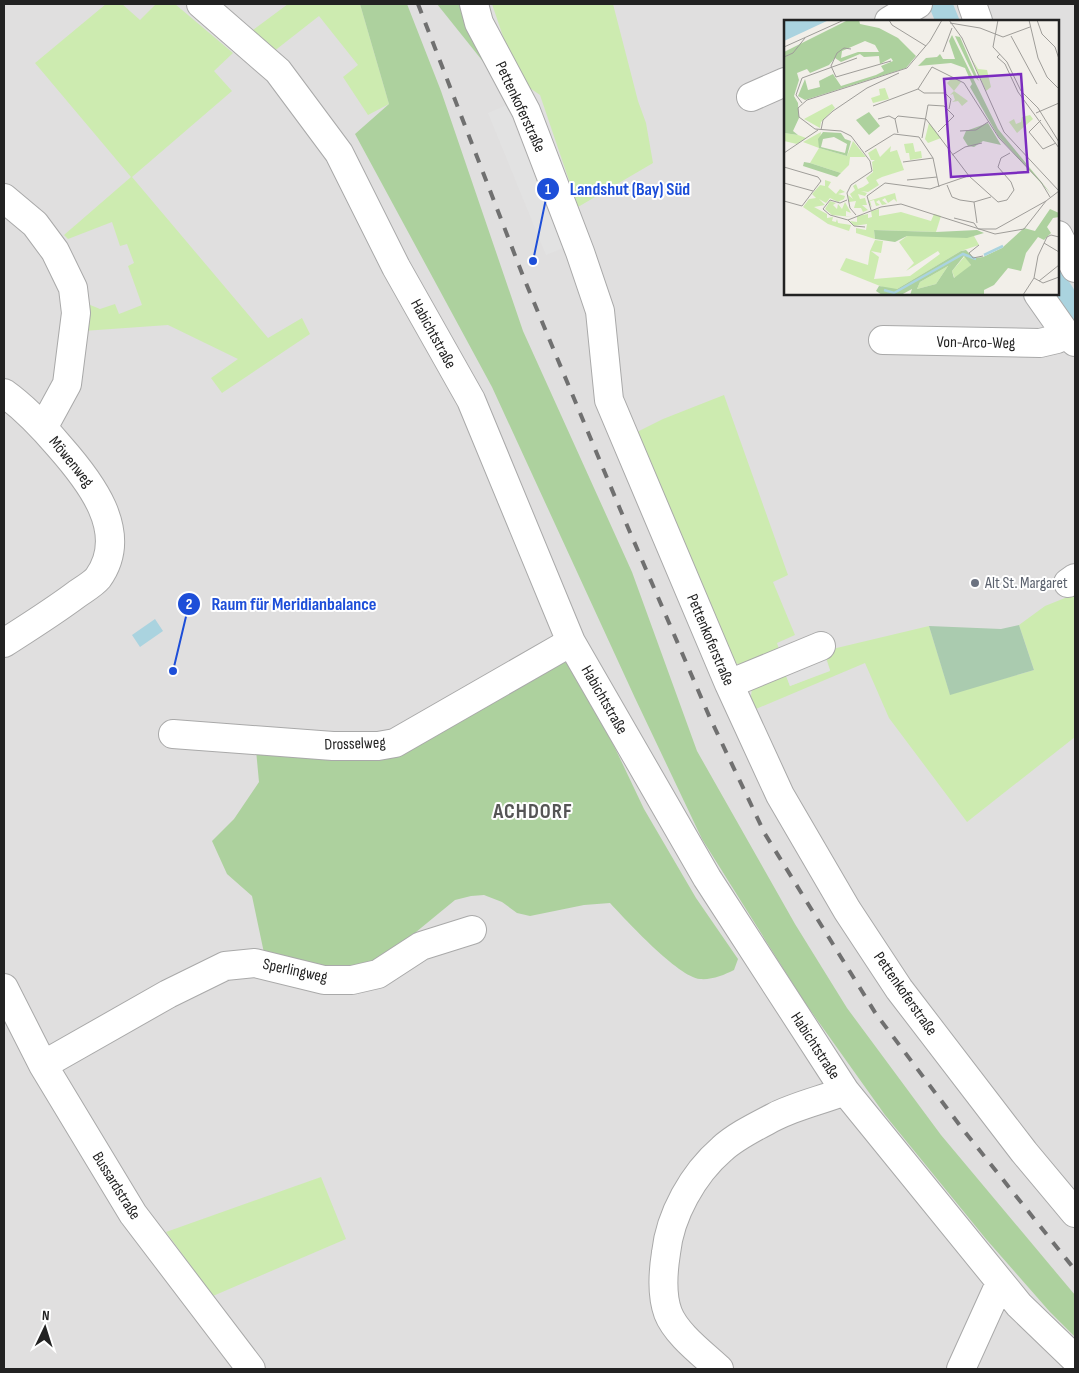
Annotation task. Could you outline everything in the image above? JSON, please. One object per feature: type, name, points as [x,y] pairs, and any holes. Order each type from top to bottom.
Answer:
[{"type":"street","name":"Habichtstraße","points":[[201,4],[278,71],[339,154],[396,267],[471,400],[570,642],[707,878],[845,1091],[1000,1283],[1019,1305],[1075,1359]]},
{"type":"street","name":"Pettenkoferstraße","points":[[474,4],[480,23],[526,112],[580,252],[600,311],[609,400],[729,684],[780,795],[847,910],[894,981],[978,1093],[1075,1213]]},
{"type":"street","points":[[891,20],[918,4],[925,20]]},
{"type":"street","points":[[972,4],[978,20]]},
{"type":"street","points":[[751,97],[784,82]]},
{"type":"street","name":"Möwenweg","points":[[4,198],[35,224],[55,251],[73,288],[76,313],[67,384],[43,428],[89,482],[100,501],[108,524],[110,544],[106,563],[97,579],[52,612],[4,643]]},
{"type":"street","points":[[1059,237],[1075,268]]},
{"type":"street","points":[[1039,295],[1071,338]]},
{"type":"street","name":"Von-Arco-Weg","points":[[883,340],[1040,343],[1071,338]]},
{"type":"street","points":[[4,393],[24,408],[43,428]]},
{"type":"street","name":"Drosselweg","points":[[173,734],[333,746],[378,746],[394,743],[570,642]]},
{"type":"street","points":[[729,684],[821,646]]},
{"type":"street","name":"Sperlingweg","points":[[43,1065],[168,994],[225,966],[255,963],[324,980],[352,980],[378,974],[422,946],[472,930]]},
{"type":"street","name":"Bussardstraße","points":[[4,988],[43,1065],[132,1214],[248,1369]]},
{"type":"street","points":[[719,1369],[687,1339],[668,1314],[662,1279],[668,1237],[674,1218],[693,1184],[722,1148],[775,1116],[845,1091]]},
{"type":"street","points":[[961,1369],[1000,1283]]},
{"type":"shaded area","points":[[4,4],[1075,4],[1075,1369],[4,1369]]},
{"type":"shaded area","points":[[507,105],[563,248],[546,255],[488,113]]},
{"type":"shaded area","points":[[825,657],[830,671],[790,686],[785,673]]},
{"type":"green space","points":[[106,4],[122,4],[140,20],[156,4],[175,4],[233,53],[214,71],[232,91],[132,177],[268,338],[302,318],[310,334],[222,393],[211,378],[238,359],[168,325],[83,331],[83,302],[100,309],[115,304],[119,314],[142,305],[128,266],[134,263],[127,244],[120,246],[112,222],[68,239],[64,235],[131,177],[35,63]]},
{"type":"green space","points":[[288,4],[360,4],[389,104],[368,115],[343,77],[358,65],[319,16],[273,52],[253,30]]},
{"type":"green space","points":[[360,4],[407,4],[441,91],[523,331],[632,572],[697,751],[795,924],[847,1008],[941,1135],[1075,1295],[1075,1337],[1050,1312],[986,1239],[885,1115],[803,1000],[702,839],[492,387],[355,134],[389,104]]},
{"type":"green space","points":[[437,4],[466,4],[485,64]]},
{"type":"green space","points":[[492,4],[613,4],[638,101],[646,123],[653,163],[578,207],[540,95],[527,86],[510,57]]},
{"type":"green space","points":[[724,395],[788,575],[773,582],[795,635],[777,643],[780,652],[743,666],[733,662],[637,432],[663,419]]},
{"type":"green space","points":[[1075,594],[1075,737],[967,822],[889,718],[865,663],[756,709],[751,697],[752,687],[785,673],[790,686],[830,670],[824,651],[929,626],[950,694],[1034,670],[1019,625],[1045,606]]},
{"type":"green space","points":[[1019,625],[1034,670],[950,695],[929,626],[1001,629]]},
{"type":"green space","points":[[563,661],[577,668],[644,809],[696,898],[738,959],[734,970],[709,979],[690,976],[666,959],[610,903],[584,905],[530,916],[517,913],[502,902],[484,895],[455,900],[382,960],[333,970],[264,953],[252,896],[227,874],[212,841],[234,819],[259,782],[256,750],[378,746]]},
{"type":"green space","points":[[321,1177],[346,1239],[213,1296],[166,1232]]},
{"type":"water","points":[[928,4],[953,4],[960,20],[935,20]]},
{"type":"water","points":[[1059,266],[1075,291],[1075,330],[1049,295],[1059,295]]},
{"type":"water","points":[[155,619],[163,631],[140,647],[132,635]]},
{"type":"railway","points":[[418,4],[523,276],[620,509],[710,718],[765,834],[876,1014],[961,1127],[1075,1270]]},
{"type":"place","name":"Landshut (Bay) Süd","points":[[533,261]]},
{"type":"place","name":"Alt St. Margaret","points":[[975,583]]},
{"type":"place","name":"Raum für Meridianbalance","points":[[173,671]]},
{"type":"district","name":"ACHDORF","points":[[533,811]]}]
